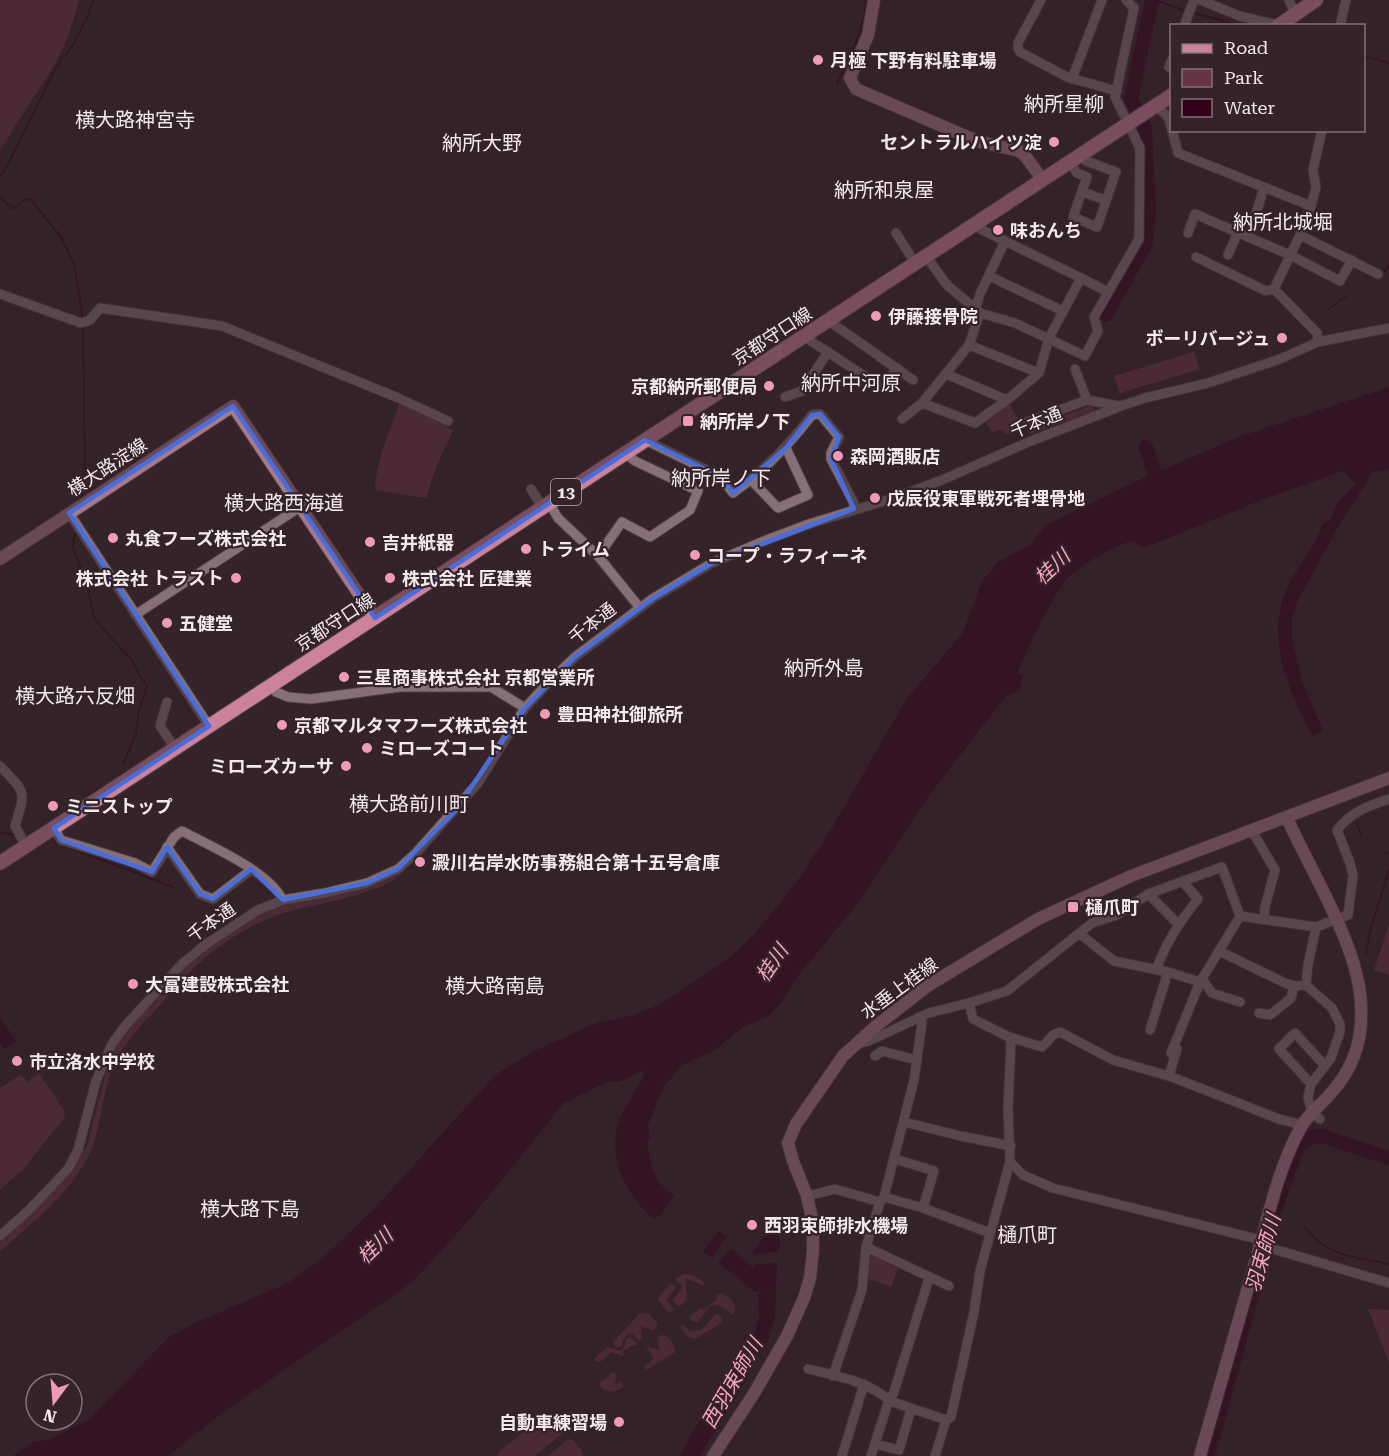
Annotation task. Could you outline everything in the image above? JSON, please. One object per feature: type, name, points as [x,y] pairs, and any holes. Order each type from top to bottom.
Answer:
[{"type":"main road","points":[[1280,24],[1316,0]]},
{"type":"main road","name":"京都守口線","points":[[0,863],[24,842],[54,828],[1170,96]]},
{"type":"street","points":[[874,0],[867,35],[850,78],[856,88],[977,141],[1018,151],[1026,157],[1042,180]]},
{"type":"street","points":[[1041,0],[1018,43],[1020,52],[1072,79],[1116,92]]},
{"type":"street","points":[[1072,79],[1102,0]]},
{"type":"street","points":[[896,233],[946,285],[978,312],[1015,323],[1085,356],[1098,331],[1094,317],[1139,239],[1140,148],[1130,122],[1116,103],[1116,92],[1134,8],[1126,0]]},
{"type":"street","points":[[1185,21],[1196,0],[1215,3],[1240,16],[1274,24]]},
{"type":"street","points":[[1289,0],[1295,14]]},
{"type":"street","points":[[1340,24],[1346,0]]},
{"type":"street","points":[[1152,107],[1168,117],[1170,124]]},
{"type":"street","points":[[1173,132],[1178,153],[1311,206]]},
{"type":"street","points":[[1274,289],[1311,206],[1316,187],[1314,170],[1322,132]]},
{"type":"street","points":[[1075,159],[1086,160],[1116,172],[1097,227],[1073,217],[1087,177],[1077,173],[1075,159]]},
{"type":"street","points":[[1254,220],[1264,188]]},
{"type":"street","points":[[1082,192],[1106,200]]},
{"type":"street","points":[[1188,233],[1195,214],[1290,255],[1340,281],[1352,260]]},
{"type":"street","points":[[972,225],[1108,292]]},
{"type":"street","points":[[1228,255],[1238,232]]},
{"type":"street","points":[[1300,235],[1378,274]]},
{"type":"street","points":[[902,418],[922,403],[969,345],[978,312],[980,294],[1005,241]]},
{"type":"street","points":[[1196,257],[1266,291],[1274,289]]},
{"type":"street","points":[[989,276],[1064,311]]},
{"type":"street","points":[[922,403],[975,423],[1007,400],[1039,373],[1049,338],[1081,278]]},
{"type":"street","points":[[1274,289],[1317,333],[1318,342]]},
{"type":"street","points":[[0,294],[83,323],[90,320],[100,308],[222,326],[396,397],[448,422]]},
{"type":"street","points":[[829,321],[913,380]]},
{"type":"street","name":"千本通","points":[[0,1236],[29,1210],[68,1169],[78,1150],[103,1064],[112,1044],[125,1026],[182,964],[205,945],[258,910],[284,900],[367,883],[398,869],[416,853],[478,783],[525,708],[548,683],[575,657],[640,608],[712,563],[809,524],[894,498],[942,480],[1031,441],[1121,406],[1208,383],[1318,342],[1389,328]]},
{"type":"street","points":[[803,336],[883,388],[897,369]]},
{"type":"street","points":[[969,345],[1039,373]]},
{"type":"street","points":[[785,397],[802,391],[828,352]]},
{"type":"street","points":[[1075,369],[1087,400]]},
{"type":"street","points":[[946,374],[1007,400]]},
{"type":"street","points":[[1027,422],[1087,400],[1121,406]]},
{"type":"street","name":"横大路淀線","points":[[0,559],[233,406],[300,507]]},
{"type":"street","points":[[645,440],[721,477],[734,493],[752,480],[786,448],[812,415],[820,414],[839,437],[833,446],[831,459],[854,503],[854,509]]},
{"type":"street","points":[[752,480],[778,508],[808,495],[786,448]]},
{"type":"street","points":[[598,556],[622,522],[650,537],[690,510],[698,491],[634,461],[625,453]]},
{"type":"street","points":[[531,489],[598,556],[640,608]]},
{"type":"street","points":[[135,615],[300,507],[375,618]]},
{"type":"street","points":[[69,513],[209,726]]},
{"type":"street","points":[[270,686],[276,692],[288,697],[311,699],[400,687],[491,687],[525,708]]},
{"type":"street","points":[[167,702],[160,726],[175,748]]},
{"type":"street","points":[[0,766],[22,789],[24,795],[15,826],[24,842]]},
{"type":"street","name":"水垂上桂線","points":[[718,1455],[787,1336],[804,1298],[810,1278],[813,1223],[807,1196],[788,1143],[790,1136],[825,1080],[843,1056],[929,985],[1038,919],[1131,876],[1389,778]]},
{"type":"street","points":[[1240,916],[1316,927],[1348,915],[1353,875],[1337,830],[1343,821],[1358,810],[1389,799]]},
{"type":"street","points":[[1200,1456],[1278,1181],[1302,1125],[1316,1116],[1346,1075],[1353,1062],[1359,1041],[1362,1008],[1360,985],[1336,921],[1287,818]]},
{"type":"street","points":[[54,828],[62,840],[135,863],[152,872],[174,837],[182,831],[250,870],[278,891],[284,900]]},
{"type":"street","points":[[1252,831],[1275,870],[1264,919]]},
{"type":"street","points":[[167,847],[200,894],[213,898],[250,870]]},
{"type":"street","points":[[856,1043],[869,1041],[929,1012],[969,1004],[1007,991],[1092,924],[1117,915],[1149,894],[1222,867],[1240,916]]},
{"type":"street","points":[[1157,968],[1178,924],[1198,899],[1183,882]]},
{"type":"street","points":[[1149,894],[1178,924]]},
{"type":"street","points":[[1171,1053],[1201,980],[1240,916]]},
{"type":"street","points":[[1306,985],[1316,927]]},
{"type":"street","points":[[1080,934],[1114,962],[1157,968],[1201,980],[1212,993],[1240,1002]]},
{"type":"street","points":[[1219,951],[1286,983],[1294,986],[1306,985],[1332,1008],[1340,1024],[1340,1032],[1331,1058],[1311,1084],[1308,1097],[1316,1116]]},
{"type":"street","points":[[1150,1030],[1168,972]]},
{"type":"street","points":[[1259,1013],[1270,1015],[1291,998],[1294,986]]},
{"type":"street","points":[[969,1004],[973,1019],[1009,1037],[1042,1047],[1053,1035],[1060,1032],[1113,1060],[1169,1076],[1279,1119],[1302,1125]]},
{"type":"street","points":[[1169,1076],[1187,1022],[1186,1015]]},
{"type":"street","points":[[833,1376],[862,1290],[866,1247],[895,1159],[915,1080],[922,1023],[919,1017]]},
{"type":"street","points":[[1311,1084],[1279,1049],[1295,1033],[1325,1066]]},
{"type":"street","points":[[808,1369],[864,1384],[890,1401],[911,1409],[946,1419],[951,1417],[974,1312],[980,1270],[1010,1162],[1008,1109],[1011,1041],[1009,1037]]},
{"type":"street","points":[[875,1056],[882,1051],[917,1060]]},
{"type":"street","points":[[904,1122],[1011,1146]]},
{"type":"street","points":[[895,1159],[934,1171],[923,1208]]},
{"type":"street","points":[[1010,1162],[1023,1175],[1053,1188],[1261,1243],[1389,1283]]},
{"type":"street","points":[[807,1196],[835,1189],[923,1208],[990,1233]]},
{"type":"street","points":[[866,1247],[949,1286]]},
{"type":"street","points":[[872,1456],[929,1278]]},
{"type":"street","points":[[842,1456],[864,1384]]},
{"type":"street","points":[[875,1444],[899,1450],[911,1409]]},
{"type":"street","points":[[935,1456],[946,1419]]},
{"type":"highlighted area","points":[[233,406],[375,618],[645,440],[721,477],[733,493],[786,448],[812,415],[820,414],[839,437],[831,459],[854,509],[712,563],[652,599],[575,657],[525,708],[456,810],[398,869],[367,883],[283,900],[251,869],[213,899],[200,894],[167,847],[152,872],[61,840],[54,828],[209,726],[69,513]]},
{"type":"green space","points":[[0,0],[79,0],[69,33],[58,57],[0,151]]},
{"type":"green space","points":[[1194,352],[1200,369],[1120,393],[1114,376]]},
{"type":"green space","points":[[400,402],[453,430],[436,467],[426,498],[375,490],[381,457]]},
{"type":"green space","points":[[1009,404],[1023,426],[1006,435],[1002,429],[992,432],[984,420]]},
{"type":"green space","points":[[1093,405],[1095,411],[1030,434],[1027,428]]},
{"type":"green space","points":[[408,864],[401,874],[369,891],[286,913],[246,929],[200,962],[140,1027],[115,1062],[92,1149],[79,1172],[59,1197],[0,1252],[0,1243],[58,1185],[87,1146],[109,1061],[122,1036],[193,960],[215,940],[262,911],[367,885]]},
{"type":"green space","points":[[1389,925],[1389,975],[1374,970]]},
{"type":"green space","name":"市立洛水中学校","points":[[39,1073],[65,1112],[64,1118],[24,1168],[0,1190],[0,1088],[21,1075],[27,1082]]},
{"type":"green space","points":[[873,1255],[898,1268],[891,1287],[866,1278],[868,1257]]},
{"type":"green space","points":[[684,1274],[696,1277],[705,1286],[685,1278],[687,1300],[679,1307],[672,1301],[683,1287],[675,1279]]},
{"type":"green space","points":[[670,1283],[676,1287],[666,1300],[674,1309],[669,1313],[658,1298]]},
{"type":"green space","points":[[721,1293],[733,1301],[735,1310],[733,1315],[714,1305],[698,1322],[690,1320],[690,1316],[718,1299],[716,1296]]},
{"type":"green space","points":[[1368,1309],[1389,1310],[1389,1362]]},
{"type":"green space","points":[[640,1313],[649,1314],[657,1323],[654,1331],[641,1326],[642,1339],[640,1341],[633,1334],[629,1334],[625,1336],[620,1347],[615,1347],[613,1342]]},
{"type":"green space","points":[[716,1314],[721,1316],[723,1322],[695,1339],[688,1337],[680,1326],[691,1331],[701,1330]]},
{"type":"green space","points":[[661,1335],[671,1341],[675,1352],[646,1370],[644,1366],[654,1359],[646,1346],[659,1350],[658,1337]]},
{"type":"green space","points":[[631,1337],[637,1344],[623,1351],[624,1355],[611,1352],[600,1362],[595,1361],[595,1358],[607,1347],[621,1351],[627,1338]]},
{"type":"green space","points":[[613,1372],[617,1376],[614,1382],[616,1384],[621,1381],[623,1387],[612,1392],[601,1388],[600,1383]]},
{"type":"green space","points":[[544,1418],[560,1423],[564,1427],[563,1433],[534,1456],[497,1456],[538,1420]]},
{"type":"green space","points":[[568,1439],[573,1440],[583,1452],[583,1456],[548,1456]]},
{"type":"water","name":"桂川","points":[[1389,387],[1389,469],[1373,472],[1341,522],[1297,602],[1292,620],[1292,638],[1301,678],[1323,731],[1312,736],[1294,698],[1281,660],[1278,640],[1279,620],[1283,600],[1291,580],[1313,545],[1322,524],[1331,519],[1336,504],[1356,484],[1343,471],[1264,499],[1144,548],[1131,541],[1100,555],[1071,575],[1064,583],[1042,621],[1017,673],[1023,676],[1019,691],[1006,696],[930,794],[859,902],[793,982],[786,997],[768,1017],[744,1026],[715,1050],[682,1065],[663,1088],[648,1125],[650,1136],[647,1145],[653,1171],[661,1184],[674,1196],[659,1217],[654,1219],[644,1210],[628,1189],[622,1177],[616,1151],[618,1124],[645,1074],[642,1071],[620,1082],[608,1082],[564,1103],[476,1212],[413,1282],[223,1412],[168,1456],[13,1456],[33,1442],[48,1440],[64,1432],[84,1432],[84,1422],[169,1337],[195,1323],[288,1283],[324,1257],[377,1206],[495,1075],[536,1050],[596,1023],[634,1015],[661,1004],[728,959],[753,936],[796,883],[832,828],[907,698],[963,633],[982,581],[999,561],[1030,545],[1046,525],[1139,480],[1241,436]]},
{"type":"water","points":[[0,1017],[16,1041],[4,1049],[0,1042]]},
{"type":"water","points":[[775,1223],[778,1226],[780,1248],[777,1252],[751,1254]]},
{"type":"water","points":[[719,1231],[726,1237],[712,1257],[703,1252]]},
{"type":"water","name":"西羽束師川","points":[[731,1249],[754,1268],[754,1264],[777,1263],[775,1318],[767,1343],[763,1343],[756,1354],[746,1376],[748,1377],[700,1456],[680,1456],[754,1335],[759,1318],[758,1294],[761,1292],[755,1292],[718,1262]]},
{"type":"waterway","points":[[0,176],[55,69],[73,45],[87,18],[93,0]]},
{"type":"waterway","points":[[837,85],[863,22],[866,0]]},
{"type":"waterway","points":[[1106,315],[1146,243],[1149,211],[1145,128],[1131,99],[1152,0]]},
{"type":"waterway","points":[[1155,0],[1186,11]]},
{"type":"waterway","points":[[1192,12],[1233,24]]},
{"type":"waterway","points":[[1365,56],[1389,63]]},
{"type":"waterway","points":[[0,197],[13,209],[25,199],[31,200],[61,237],[74,263],[83,319]]},
{"type":"waterway","points":[[1382,275],[1389,265]]},
{"type":"waterway","points":[[1328,310],[1346,296]]},
{"type":"waterway","points":[[81,499],[85,477],[83,325]]},
{"type":"waterway","points":[[1146,447],[1154,473],[1169,484]]},
{"type":"waterway","points":[[76,528],[73,547],[87,585],[94,617],[132,660],[147,686],[139,710],[136,734],[123,765]]},
{"type":"waterway","points":[[1357,823],[1362,837]]},
{"type":"waterway","points":[[0,833],[17,835]]},
{"type":"waterway","points":[[54,842],[173,887]]},
{"type":"waterway","points":[[1385,852],[1389,853]]},
{"type":"waterway","points":[[1366,954],[1371,927],[1389,870]]},
{"type":"waterway","name":"羽束師川","points":[[1273,1216],[1298,1146],[1311,1137],[1322,1136],[1389,1158]]},
{"type":"waterway","points":[[1304,1226],[1322,1244],[1332,1250],[1389,1264]]},
{"type":"waterway","name":"羽束師川","points":[[1208,1456],[1256,1281]]},
{"type":"place","name":"月極 下野有料駐車場","points":[[818,60]]},
{"type":"place","name":"セントラルハイツ淀","points":[[1054,142]]},
{"type":"place","name":"味おんち","points":[[998,230]]},
{"type":"place","name":"伊藤接骨院","points":[[876,316]]},
{"type":"place","name":"ボーリバージュ","points":[[1282,338]]},
{"type":"place","name":"京都納所郵便局","points":[[769,386]]},
{"type":"place","name":"納所岸ノ下","points":[[688,421]]},
{"type":"place","name":"森岡酒販店","points":[[838,456]]},
{"type":"place","name":"戊辰役東軍戦死者埋骨地","points":[[875,498]]},
{"type":"place","name":"丸食フーズ株式会社","points":[[113,538]]},
{"type":"place","name":"吉井紙器","points":[[370,542]]},
{"type":"place","name":"トライム","points":[[526,549]]},
{"type":"place","name":"コープ・ラフィーネ","points":[[695,555]]},
{"type":"place","name":"株式会社 トラスト","points":[[236,578]]},
{"type":"place","name":"株式会社 匠建業","points":[[390,578]]},
{"type":"place","name":"五健堂","points":[[167,623]]},
{"type":"place","name":"三星商事株式会社 京都営業所","points":[[344,677]]},
{"type":"place","name":"豊田神社御旅所","points":[[545,714]]},
{"type":"place","name":"京都マルタマフーズ株式会社","points":[[282,725]]},
{"type":"place","name":"ミローズコート","points":[[367,748]]},
{"type":"place","name":"ミローズカーサ","points":[[346,766]]},
{"type":"place","name":"ミニストップ","points":[[53,806]]},
{"type":"place","name":"澱川右岸水防事務組合第十五号倉庫","points":[[420,862]]},
{"type":"place","name":"樋爪町","points":[[1073,907]]},
{"type":"place","name":"大富建設株式会社","points":[[133,984]]},
{"type":"place","name":"市立洛水中学校","points":[[17,1061]]},
{"type":"place","name":"西羽束師排水機場","points":[[752,1225]]},
{"type":"place","name":"自動車練習場","points":[[619,1422]]},
{"type":"district","name":"納所星柳","points":[[1064,104]]},
{"type":"district","name":"横大路神宮寺","points":[[135,120]]},
{"type":"district","name":"納所大野","points":[[482,143]]},
{"type":"district","name":"納所和泉屋","points":[[884,190]]},
{"type":"district","name":"納所北城堀","points":[[1283,222]]},
{"type":"district","name":"納所中河原","points":[[851,383]]},
{"type":"district","name":"納所岸ノ下","points":[[721,478]]},
{"type":"district","name":"横大路西海道","points":[[284,503]]},
{"type":"district","name":"納所外島","points":[[824,668]]},
{"type":"district","name":"横大路六反畑","points":[[75,696]]},
{"type":"district","name":"横大路前川町","points":[[409,804]]},
{"type":"district","name":"横大路南島","points":[[495,986]]},
{"type":"district","name":"横大路下島","points":[[250,1209]]},
{"type":"district","name":"樋爪町","points":[[1027,1235]]}]
